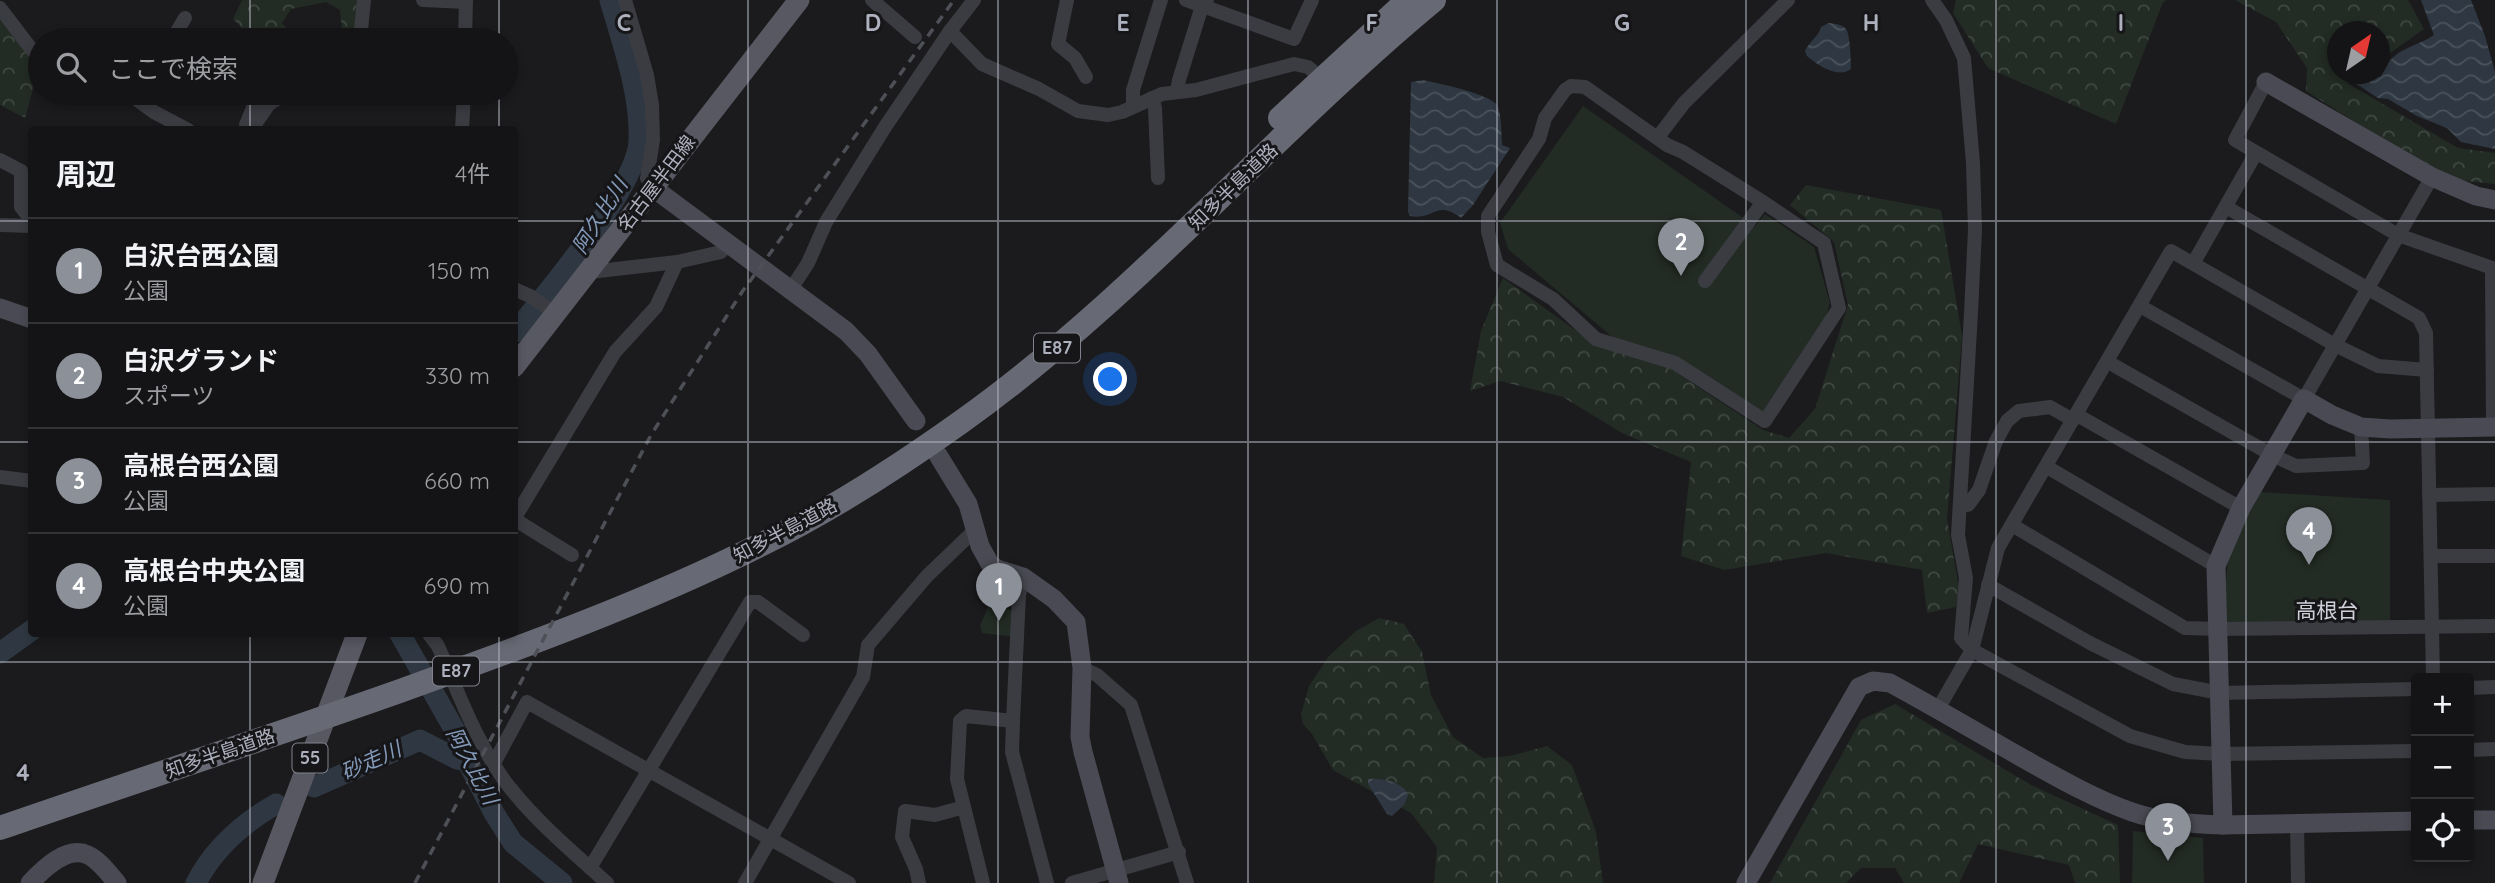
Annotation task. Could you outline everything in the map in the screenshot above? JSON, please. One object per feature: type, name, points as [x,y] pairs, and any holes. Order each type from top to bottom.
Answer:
[{"type":"highway","name":"知多半島道路","points":[[0,811],[535,642],[755,530],[890,451],[954,407],[1065,320],[1408,0]]},
{"type":"highway","name":"知多半島道路","points":[[518,631],[614,602],[762,544],[887,472],[963,420],[1077,332],[1349,76],[1434,0]]},
{"type":"highway","name":"知多半島道路","points":[[0,828],[291,721],[502,637]]},
{"type":"main road","name":"名古屋半田線","points":[[518,360],[546,307],[590,272],[652,187],[799,0]]},
{"type":"main road","name":"55","points":[[263,883],[356,637]]},
{"type":"street","points":[[361,28],[364,0]]},
{"type":"street","points":[[423,0],[466,1],[465,28]]},
{"type":"street","points":[[872,0],[915,37]]},
{"type":"street","points":[[791,289],[808,263],[826,222],[950,30],[974,0]]},
{"type":"street","points":[[1067,0],[1058,44],[1075,58],[1086,77]]},
{"type":"street","points":[[1133,106],[1132,90],[1161,0]]},
{"type":"street","points":[[1186,0],[1205,3],[1294,39],[1312,0]]},
{"type":"street","points":[[1658,137],[1684,103],[1787,0]]},
{"type":"street","points":[[1931,0],[1946,20],[1964,58],[1973,163],[1975,230],[1972,313],[1958,535],[1966,578],[1961,638],[1972,650],[2130,736],[2185,752],[2221,754],[2411,751]]},
{"type":"street","points":[[628,2],[652,105],[653,140],[647,178],[652,187],[791,289],[859,343],[916,421]]},
{"type":"street","points":[[1177,92],[1205,3]]},
{"type":"street","points":[[0,8],[28,45]]},
{"type":"street","points":[[179,28],[185,18]]},
{"type":"street","points":[[950,30],[982,64],[1039,89],[1078,111],[1108,115],[1152,98],[1196,90],[1294,65],[1308,67],[1315,73]]},
{"type":"street","points":[[2140,306],[2332,415],[2361,426],[2494,427],[2493,269],[2398,235],[2235,140],[2266,82],[2432,177],[2476,196],[2495,200]]},
{"type":"street","points":[[1571,86],[1585,87],[1658,137],[1824,243],[1839,308],[1765,421],[1675,363],[1596,339],[1553,299],[1497,265],[1491,247],[1488,216],[1539,139],[1545,118],[1565,90],[1571,86]]},
{"type":"street","points":[[1152,98],[1155,108],[1158,178]]},
{"type":"street","points":[[144,105],[180,126]]},
{"type":"street","points":[[247,126],[255,105]]},
{"type":"street","points":[[254,126],[269,105]]},
{"type":"street","points":[[462,126],[463,105]]},
{"type":"street","points":[[2194,262],[2256,153]]},
{"type":"street","points":[[0,160],[21,171],[21,207],[28,218]]},
{"type":"street","points":[[2222,825],[2216,566],[2241,508],[2432,177]]},
{"type":"street","points":[[1705,281],[1762,202]]},
{"type":"street","points":[[2226,207],[2419,317],[2426,333],[2433,673]]},
{"type":"street","points":[[0,225],[28,224]]},
{"type":"street","points":[[590,272],[677,262],[721,252],[728,243]]},
{"type":"street","points":[[1938,709],[1972,650],[1998,548],[2171,251],[2335,345],[2378,366],[2427,370]]},
{"type":"street","points":[[518,512],[615,352],[656,307],[677,262]]},
{"type":"street","points":[[518,291],[546,307]]},
{"type":"street","points":[[0,308],[28,318]]},
{"type":"street","points":[[2108,362],[2296,466],[2363,463],[2361,426]]},
{"type":"street","points":[[1960,505],[1968,505],[1972,501],[2007,421],[2019,411],[2050,407],[2075,417],[2241,508]]},
{"type":"street","points":[[938,455],[968,504],[980,546],[990,564],[1023,577],[1054,599],[1076,622],[1082,668],[1080,737],[1117,877]]},
{"type":"street","points":[[2047,467],[2216,566]]},
{"type":"street","points":[[0,477],[28,480]]},
{"type":"street","points":[[2429,495],[2495,494]]},
{"type":"street","points":[[518,521],[572,555]]},
{"type":"street","points":[[2012,524],[2185,628],[2495,626]]},
{"type":"street","points":[[744,883],[863,677],[868,645],[927,576],[976,529]]},
{"type":"street","points":[[2431,556],[2495,556]]},
{"type":"street","points":[[1023,577],[1019,595],[1012,752],[1047,883]]},
{"type":"street","points":[[1989,585],[2090,643],[2173,684],[2220,693],[2411,689]]},
{"type":"street","points":[[590,868],[750,602],[758,602],[803,635]]},
{"type":"street","points":[[441,640],[481,740],[511,789],[543,824],[607,883]]},
{"type":"street","points":[[1082,668],[1097,675],[1131,705],[1187,883]]},
{"type":"street","points":[[1746,883],[1859,687],[1880,680],[1938,709],[2050,774],[2132,812],[2192,824],[2222,825],[2411,821]]},
{"type":"street","points":[[2474,688],[2495,687]]},
{"type":"street","points":[[494,763],[527,702],[849,883]]},
{"type":"street","points":[[983,883],[957,779],[960,721],[966,716],[1013,721]]},
{"type":"street","points":[[2474,750],[2495,749]]},
{"type":"street","points":[[919,883],[902,836],[905,811],[935,815],[964,807]]},
{"type":"street","points":[[2474,820],[2495,820]]},
{"type":"street","points":[[2297,824],[2298,883]]},
{"type":"street","points":[[1072,883],[1117,877],[1179,852]]},
{"type":"street","points":[[30,883],[55,860],[73,853],[88,855],[117,883]]},
{"type":"green space","points":[[242,0],[359,0],[357,28],[342,28],[340,10],[326,2],[291,9],[282,23],[286,28],[242,28],[233,19]]},
{"type":"green space","points":[[1956,0],[2167,0],[2163,2],[2116,124],[1988,68],[1953,13]]},
{"type":"green space","points":[[2235,0],[2408,0],[2424,29],[2390,53],[2390,21],[2327,21],[2327,84],[2349,84],[2458,148],[2495,153],[2495,184],[2446,179],[2306,91],[2307,68],[2276,22]]},
{"type":"green space","points":[[0,16],[28,55],[29,105],[25,118],[0,105]]},
{"type":"green space","points":[[1583,106],[1755,226],[1765,214],[1814,247],[1830,303],[1819,343],[1765,424],[1653,349],[1616,340],[1508,249],[1500,223]]},
{"type":"green space","points":[[1806,185],[1941,210],[1962,336],[1947,519],[1959,588],[1956,607],[1927,613],[1922,570],[1826,553],[1724,570],[1681,556],[1691,462],[1622,433],[1563,397],[1500,381],[1470,391],[1481,331],[1503,278],[1593,343],[1671,369],[1763,430],[1789,438],[1815,409],[1848,305],[1834,242],[1790,205]]},
{"type":"green space","points":[[2261,492],[2390,500],[2390,630],[2226,630],[2229,549]]},
{"type":"green space","points":[[990,602],[1016,612],[1016,637],[982,633],[980,626]]},
{"type":"green space","points":[[1379,618],[1404,624],[1422,652],[1431,695],[1453,737],[1483,758],[1510,756],[1547,746],[1572,765],[1596,832],[1603,883],[1434,883],[1437,847],[1411,813],[1333,770],[1303,724],[1301,714],[1309,686],[1329,656],[1356,631]]},
{"type":"green space","points":[[1895,704],[2031,785],[2118,825],[2120,883],[2075,883],[2069,865],[1978,844],[1959,883],[1904,883],[1895,868],[1861,868],[1846,883],[1770,883],[1861,720]]},
{"type":"green space","points":[[2133,831],[2203,838],[2204,883],[2132,883]]},
{"type":"water","points":[[2421,0],[2471,0],[2495,72],[2495,149],[2461,142],[2447,128],[2417,116],[2388,99],[2378,98],[2357,84],[2390,84],[2390,61],[2393,57],[2434,35]]},
{"type":"water","points":[[1829,23],[1846,29],[1851,69],[1846,72],[1834,72],[1822,67],[1807,56],[1805,51],[1821,27]]},
{"type":"water","points":[[1423,80],[1492,101],[1497,105],[1500,114],[1502,145],[1510,148],[1473,205],[1461,218],[1446,210],[1418,217],[1410,216],[1408,212],[1411,82]]},
{"type":"water","points":[[1368,779],[1385,780],[1402,787],[1408,795],[1404,805],[1392,816],[1387,814],[1368,784]]},
{"type":"waterway","name":"阿久比川","points":[[518,328],[607,212],[634,161],[639,141],[637,105],[610,0]]},
{"type":"waterway","points":[[0,653],[28,633]]},
{"type":"waterway","name":"阿久比川","points":[[402,637],[458,736],[467,761],[513,843],[562,883]]},
{"type":"waterway","name":"砂走川","points":[[314,787],[420,740],[457,759],[467,761]]},
{"type":"waterway","name":"砂走川","points":[[196,883],[211,859],[230,838],[252,819],[276,804]]},
{"type":"railway","points":[[415,883],[651,435],[742,292],[954,0]]},
{"type":"place","name":"白沢グランド","points":[[1681,276]]},
{"type":"place","name":"高根台中央公園","points":[[2309,565]]},
{"type":"place","name":"白沢台西公園","points":[[999,621]]},
{"type":"place","name":"高根台西公園","points":[[2168,861]]},
{"type":"district","name":"高根台","points":[[2327,611]]}]
